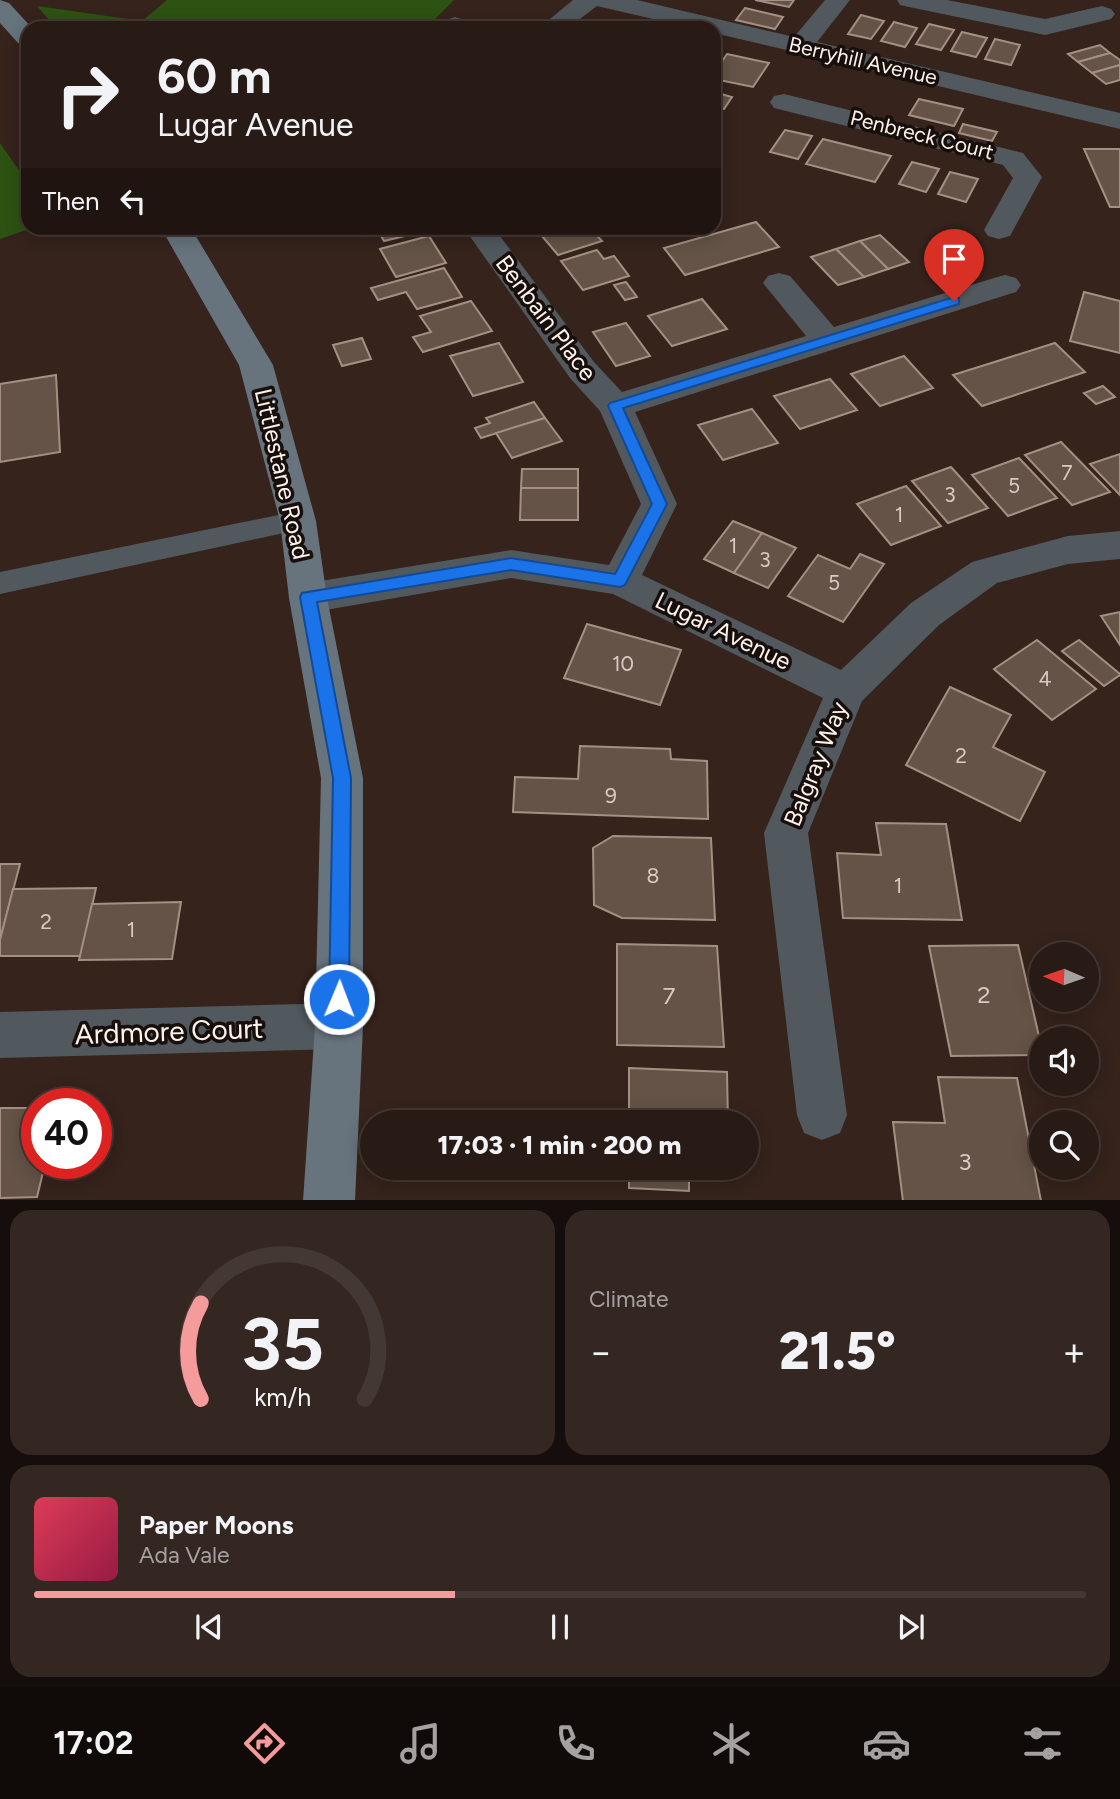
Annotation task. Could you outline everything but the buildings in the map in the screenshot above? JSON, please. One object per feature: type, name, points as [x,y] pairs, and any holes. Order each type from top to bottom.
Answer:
[{"type":"street","points":[[561,21],[589,0]]},
{"type":"street","name":"Berryhill Avenue","points":[[606,0],[695,21]]},
{"type":"street","points":[[800,46],[838,0]]},
{"type":"street","points":[[909,0],[1045,27],[1101,12]]},
{"type":"street","points":[[0,8],[21,31]]},
{"type":"street","name":"Berryhill Avenue","points":[[721,27],[800,46],[846,86],[1120,121]]},
{"type":"street","name":"Penbreck Court","points":[[784,102],[846,86],[1013,159],[1028,177],[999,230]]},
{"type":"street","name":"Littlestane Road","points":[[180,235],[256,365],[298,521],[308,597],[342,778],[339,1026],[329,1200]]},
{"type":"street","name":"Benbain Place","points":[[484,235],[582,370],[615,406],[659,504],[620,581]]},
{"type":"street","points":[[779,283],[827,341]]},
{"type":"street","points":[[615,406],[1005,285]]},
{"type":"street","name":"Balgray Way","points":[[822,1115],[786,833],[846,691],[925,614],[985,572],[1068,550],[1120,545]]},
{"type":"street","name":"Lugar Avenue","points":[[308,597],[511,564],[620,581],[846,691]]},
{"type":"street","name":"Ardmore Court","points":[[0,1035],[339,1026]]},
{"type":"lane","points":[[0,583],[298,521]]},
{"type":"green space","points":[[167,0],[454,0],[433,21],[142,21]]},
{"type":"green space","points":[[37,6],[142,21],[50,21]]},
{"type":"green space","points":[[0,143],[21,172],[21,232],[0,239]]},
{"type":"route","points":[[339,999],[342,778],[308,597],[511,564],[620,581],[659,504],[615,406],[954,301]]}]
